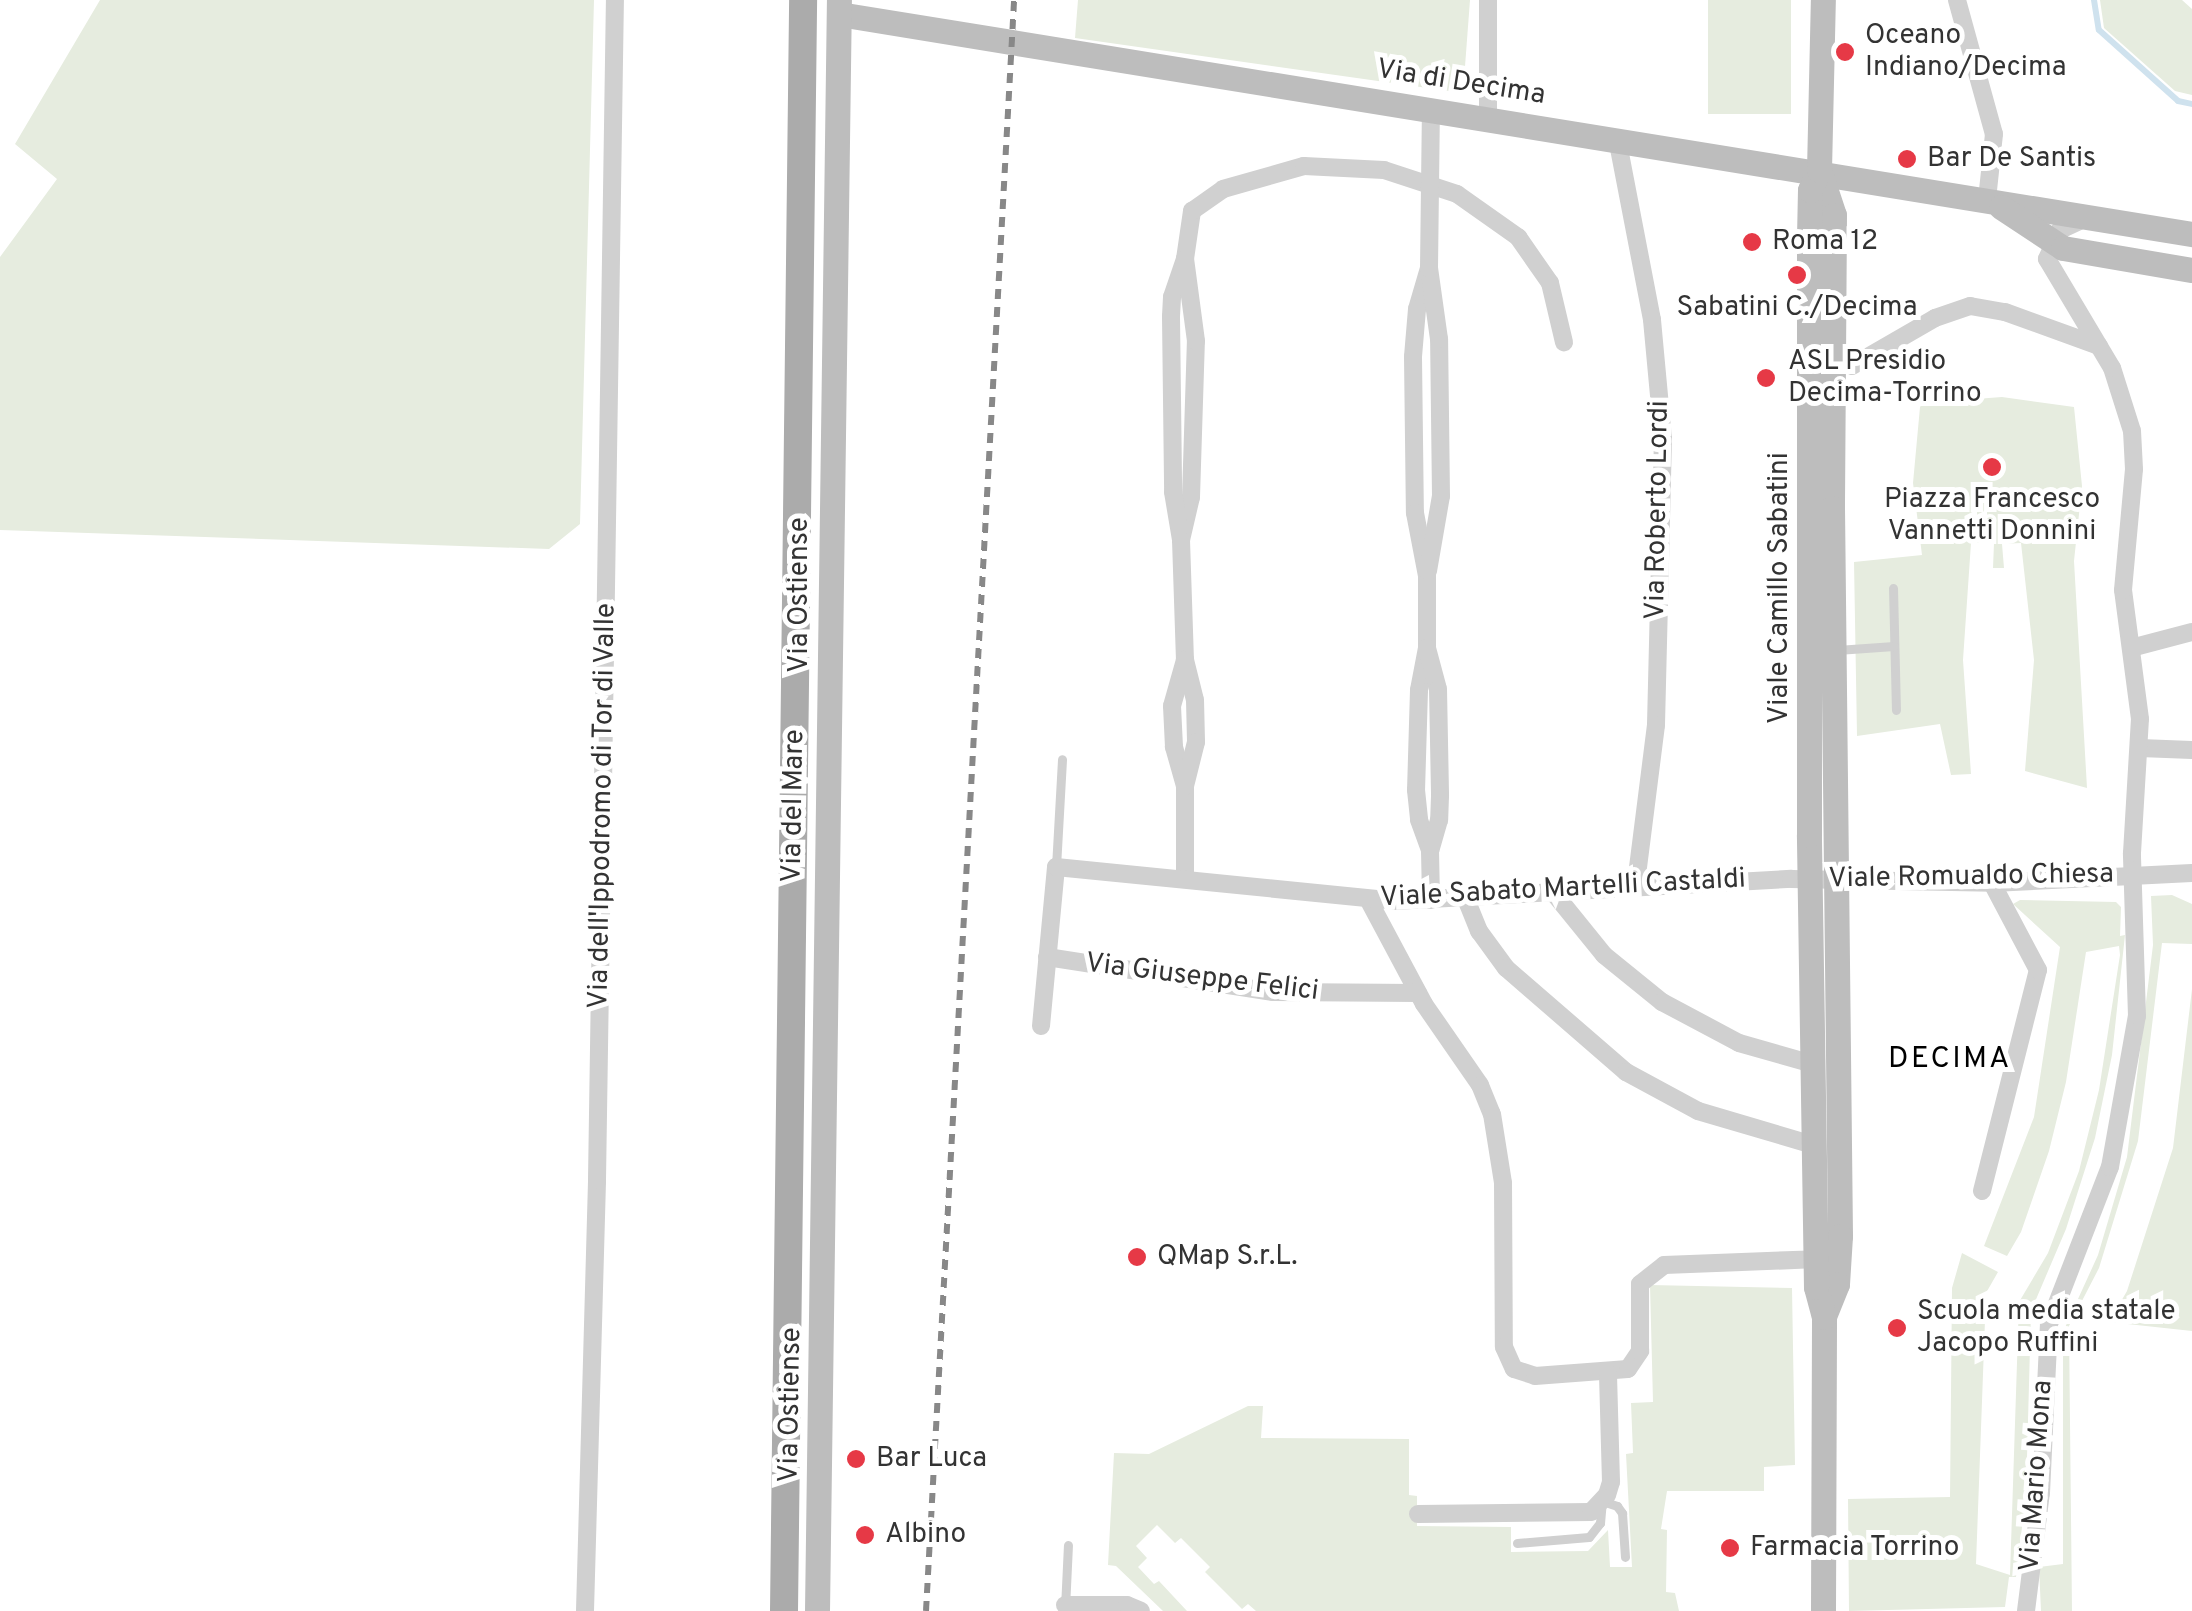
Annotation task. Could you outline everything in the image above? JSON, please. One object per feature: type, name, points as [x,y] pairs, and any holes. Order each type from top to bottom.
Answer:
[{"type":"main road","name":"Via del Mare","points":[[784,1611],[803,0]]},
{"type":"street","name":"Via dell'Ippodromo di Tor di Valle","points":[[585,1611],[597,1180],[615,0]]},
{"type":"street","points":[[892,0],[926,28]]},
{"type":"street","points":[[1488,0],[1488,116]]},
{"type":"street","points":[[1819,170],[1823,0]]},
{"type":"street","points":[[1956,0],[1994,134],[1987,200]]},
{"type":"street","name":"Via di Decima","points":[[839,7],[926,28],[1488,116],[2192,234]]},
{"type":"street","name":"Via Ostiense","points":[[817,1611],[839,7]]},
{"type":"street","points":[[1431,108],[1428,182],[1430,268],[1438,338],[1440,496],[1427,576],[1427,648],[1438,688],[1440,796],[1439,820],[1430,851],[1431,900]]},
{"type":"street","name":"Via Roberto Lordi","points":[[1617,138],[1652,320],[1663,438],[1656,726],[1636,884]]},
{"type":"street","points":[[1186,878],[1186,786],[1196,742],[1195,700],[1184,660],[1181,540],[1191,496],[1196,327],[1185,259],[1194,207],[1212,194],[1261,175],[1336,164],[1384,170],[1428,182],[1474,203],[1526,245],[1550,283],[1564,342]]},
{"type":"street","name":"Viale Camillo Sabatini","points":[[1819,170],[1834,214],[1834,650],[1816,1065],[1816,1288],[1824,1318],[1823,1611]]},
{"type":"street","name":"Viale Camillo Sabatini","points":[[1819,170],[1810,190],[1808,237],[1823,878],[1840,1236],[1837,1284],[1824,1318]]},
{"type":"street","name":"Via di Decima","points":[[1987,200],[2051,242],[2130,262],[2192,270]]},
{"type":"street","points":[[2051,242],[2063,227],[2084,218]]},
{"type":"street","name":"Via Mario Mona","points":[[2026,1611],[2041,1492],[2049,1324],[2110,1167],[2130,1070],[2138,985],[2132,875],[2140,748],[2123,576],[2133,446],[2125,401],[2099,346],[2051,271],[2047,259],[2051,242]]},
{"type":"street","points":[[1427,576],[1415,513],[1413,357],[1417,309],[1430,268]]},
{"type":"street","points":[[1852,366],[1935,318],[1970,306],[2006,312],[2099,346]]},
{"type":"street","points":[[2131,648],[2192,632]]},
{"type":"street","points":[[2140,748],[2192,750]]},
{"type":"street","points":[[1041,1026],[1056,867]]},
{"type":"street","name":"Viale Sabato Martelli Castaldi","points":[[1056,867],[1368,898],[1431,900],[1636,884],[1823,878]]},
{"type":"street","name":"Viale Romualdo Chiesa","points":[[1823,878],[1992,882],[2192,873]]},
{"type":"street","points":[[1982,1191],[2038,970],[1992,882]]},
{"type":"street","points":[[1552,892],[1604,956],[1662,1002],[1740,1043],[1816,1065]]},
{"type":"street","points":[[1368,898],[1418,993],[1480,1086],[1494,1121],[1504,1194],[1506,1358],[1514,1369],[1531,1376],[1628,1369],[1638,1356],[1640,1284],[1657,1268],[1817,1259]]},
{"type":"street","points":[[1466,898],[1479,931],[1506,968],[1626,1072],[1698,1111],[1817,1146]]},
{"type":"street","name":"Via Giuseppe Felici","points":[[1047,957],[1260,990],[1418,993]]},
{"type":"street","points":[[1418,1514],[1591,1512],[1602,1501],[1611,1482],[1608,1373]]},
{"type":"street","points":[[1065,1608],[1127,1605],[1141,1611]]},
{"type":"lane","points":[[1894,588],[1896,710]]},
{"type":"lane","points":[[1834,650],[1894,646]]},
{"type":"lane","points":[[1056,867],[1062,759]]},
{"type":"lane","points":[[1517,1543],[1589,1537],[1600,1522],[1602,1501],[1618,1506],[1622,1513],[1624,1557]]},
{"type":"lane","points":[[1065,1608],[1068,1545]]},
{"type":"shaded area","points":[[100,0],[594,0],[580,524],[549,549],[0,530],[0,257],[57,179],[15,144]]},
{"type":"shaded area","points":[[1078,0],[1470,0],[1463,93],[1075,38]]},
{"type":"shaded area","points":[[1708,0],[1791,0],[1791,114],[1708,114]]},
{"type":"shaded area","points":[[2100,0],[2182,0],[2192,9],[2192,95],[2175,91],[2104,28]]},
{"type":"shaded area","name":"Piazza Francesco Vannetti Donnini","points":[[2002,397],[2074,407],[2082,486],[2074,561],[2087,788],[2025,771],[2034,660],[2021,543],[2002,544],[2004,568],[1993,568],[1994,543],[1971,543],[1963,660],[1971,774],[1951,775],[1940,724],[1857,736],[1854,562],[1922,555],[1913,483],[1920,407],[1923,403]]},
{"type":"shaded area","points":[[2172,895],[2192,904],[2192,944],[2162,943],[2138,1141],[2099,1268],[2069,1326],[2072,1611],[2041,1611],[2039,1567],[2063,1564],[2063,1332],[2098,1255],[2127,1157],[2153,945],[2151,896]]},
{"type":"shaded area","points":[[2020,900],[2116,902],[2121,907],[2120,936],[2125,935],[2112,1055],[2095,1138],[2066,1229],[2031,1311],[2026,1494],[2016,1577],[2009,1577],[2005,1607],[1849,1611],[1848,1499],[1950,1497],[1952,1288],[1962,1253],[1998,1272],[1986,1293],[1976,1564],[2010,1575],[2019,1302],[2048,1253],[2079,1171],[2099,1090],[2120,955],[2119,946],[2086,952],[2066,1082],[2049,1151],[2021,1232],[2007,1256],[1984,1246],[2034,1117],[2060,947],[2013,904]]},
{"type":"shaded area","points":[[2192,989],[2192,1331],[2109,1322],[2127,1291],[2173,1148]]},
{"type":"shaded area","points":[[1650,1285],[1792,1288],[1795,1465],[1764,1467],[1764,1491],[1667,1491],[1661,1529],[1667,1530],[1666,1592],[1675,1593],[1679,1611],[1256,1611],[1248,1604],[1242,1609],[1205,1572],[1210,1567],[1181,1538],[1175,1543],[1157,1525],[1136,1546],[1147,1558],[1138,1567],[1154,1584],[1159,1581],[1187,1611],[1163,1611],[1116,1566],[1108,1565],[1114,1453],[1149,1454],[1248,1406],[1263,1406],[1261,1438],[1409,1439],[1409,1495],[1417,1496],[1417,1526],[1511,1527],[1511,1552],[1588,1551],[1608,1530],[1610,1567],[1632,1567],[1626,1454],[1633,1453],[1631,1403],[1653,1402]]},
{"type":"waterway","points":[[2094,0],[2099,30],[2178,101],[2192,104]]},
{"type":"railway","points":[[926,1611],[1014,0]]},
{"type":"place","name":"Oceano Indiano/Decima","points":[[1845,52]]},
{"type":"place","name":"Bar De Santis","points":[[1907,159]]},
{"type":"place","name":"Roma 12","points":[[1752,242]]},
{"type":"place","name":"Sabatini C./Decima","points":[[1797,275]]},
{"type":"place","name":"ASL Presidio Decima-Torrino","points":[[1766,378]]},
{"type":"place","name":"Piazza Francesco Vannetti Donnini","points":[[1992,467]]},
{"type":"place","name":"QMap S.r.L.","points":[[1137,1257]]},
{"type":"place","name":"Scuola media statale Jacopo Ruffini","points":[[1897,1328]]},
{"type":"place","name":"Bar Luca","points":[[856,1459]]},
{"type":"place","name":"Albino","points":[[865,1535]]},
{"type":"place","name":"Farmacia Torrino","points":[[1730,1548]]},
{"type":"district","name":"DECIMA","points":[[1950,1060]]}]
